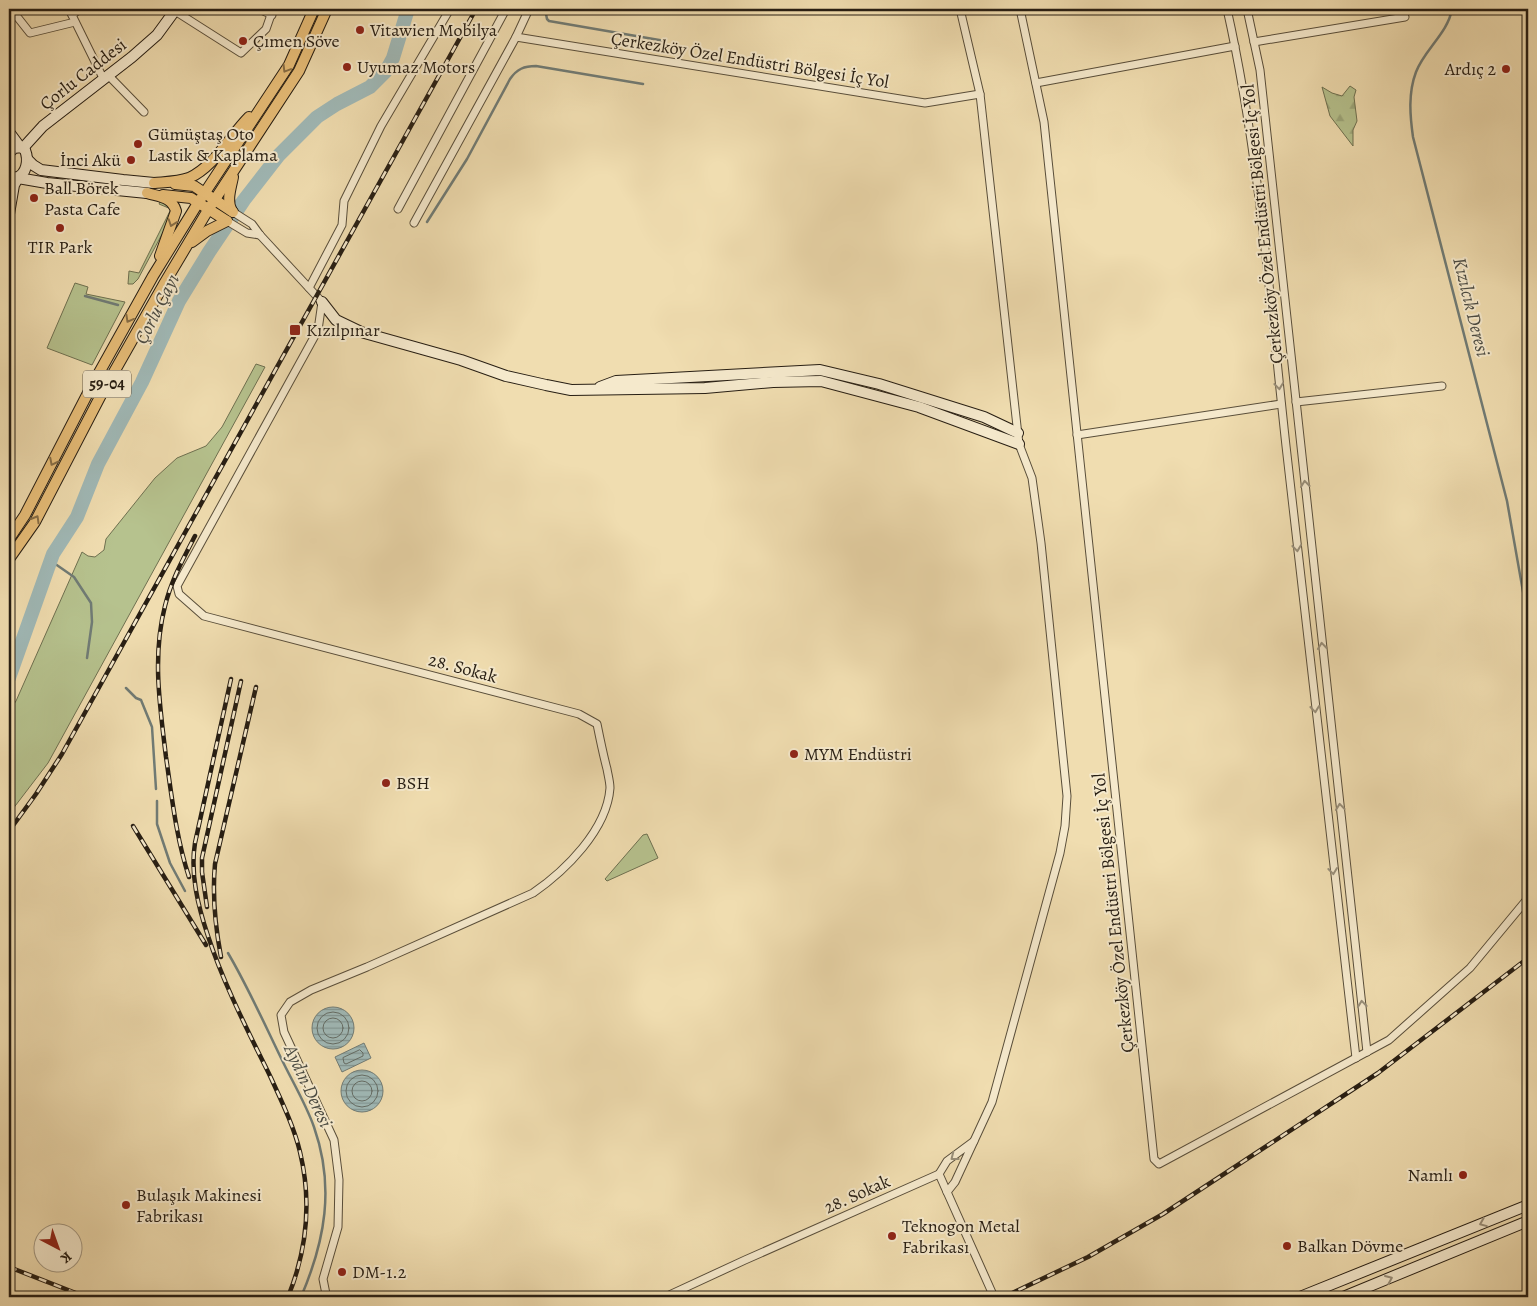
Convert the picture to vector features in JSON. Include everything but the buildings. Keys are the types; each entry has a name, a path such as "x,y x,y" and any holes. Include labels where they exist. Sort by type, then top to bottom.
{"main road":[{"name":"59-04","path":"9,539 25,515 90,389 153,276 288,65 314,9"},
{"name":"59-04","path":"9,559 35,522 101,395 208,210 299,71 327,9"},
{"path":"154,183 189,178 207,166 237,130 266,101"},
{"path":"230,217 229,198 234,171"},
{"path":"154,183 194,186 216,199 230,217"},
{"path":"148,193 190,198 208,210 230,217"},
{"path":"148,193 170,200 174,204 176,211 153,276"},
{"path":"188,244 230,217"}],"street":[{"path":"12,9 30,33 75,22"},
{"path":"80,9 71,12 106,77 144,112"},
{"path":"176,10 241,53 266,29 273,12 259,9"},
{"path":"309,288 342,225 344,201 381,126 450,9"},
{"path":"398,209 506,9"},
{"path":"414,223 516,37 529,9"},
{"path":"947,1192 955,1182 992,1102 1060,852 1065,826 1067,796 1042,543 1032,478 1019,444 980,94 960,9"},
{"name":"Çerkezköy Özel Endüstri Bölgesi İç Yol","path":"1020,9 1044,122 1154,1158 1159,1164 1389,1040 1470,968 1528,898"},
{"name":"Çerkezköy Özel Endüstri Bölgesi İç Yol","path":"1227,9 1235,46 1257,183 1329,835 1356,1058"},
{"name":"Çerkezköy Özel Endüstri Bölgesi İç Yol","path":"1247,9 1260,70 1367,1052"},
{"name":"Çorlu Caddesi","path":"25,149 41,128 132,57 157,35 176,10"},
{"path":"1254,42 1405,17"},
{"name":"Çerkezköy Özel Endüstri Bölgesi İç Yol","path":"516,37 924,103 980,94"},
{"path":"1036,83 1235,46"},
{"path":"9,132 25,149 33,165 41,170 154,183"},
{"path":"9,153 13,149 25,149"},
{"path":"12,178 25,171 25,149"},
{"path":"12,178 148,193"},
{"path":"9,214 12,178"},
{"path":"230,217 248,233 260,235"},
{"path":"230,217 252,224 336,320 362,332 461,360 514,378 571,390 705,388 773,382 821,381 919,407 1019,444"},
{"name":"28. Sokak","path":"322,302 318,330 177,586 178,594 204,616 579,714 597,724 610,786 608,801 598,824 579,852 549,882 533,893 311,990 290,1002 281,1015 284,1032 334,1140 339,1180 338,1227 323,1279 327,1296"},
{"path":"595,390 616,381 820,370 879,384 984,416 1018,433"},
{"path":"1296,402 1442,386"},
{"path":"1077,435 1281,404"},
{"path":"974,1141 947,1161 939,1174 994,1297"},
{"name":"28. Sokak","path":"665,1297 939,1174"},
{"path":"1300,1297 1528,1205"},
{"path":"1344,1297 1528,1221"}],"green space":[{"path":"1350,86 1356,90 1354,97 1357,121 1353,130 1353,146 1330,116 1322,87 1342,96"},
{"path":"162,198 175,210 138,279 133,284 128,284 129,271 139,273 171,209 159,204"},
{"path":"75,283 88,287 86,294 125,302 92,365 47,348"},
{"path":"256,364 265,367 48,763 9,814 9,711 16,701 82,552 88,556 95,557 104,550 106,539 155,478 177,458 206,446 222,427"},
{"path":"647,834 658,858 607,881 605,879 643,835"}],"water":[{"path":"337,1007 345,1010 351,1016 354,1028 351,1040 345,1046 329,1049 321,1046 315,1040 312,1024 315,1016 321,1010"},
{"path":"364,1043 371,1058 342,1072 335,1057"},
{"path":"366,1070 374,1073 380,1079 383,1091 380,1103 374,1109 358,1112 350,1109 344,1103 341,1087 344,1079 350,1073"}],"waterway":[{"name":"Çorlu Çayı","path":"9,678 53,554 77,517 98,464 142,382 179,301 244,200 279,155 317,117 370,87 386,71 393,58 408,9"},
{"path":"549,9 546,14 549,21 665,41"},
{"name":"Kızılcık Deresi","path":"1452,9 1446,26 1424,56 1413,80 1411,96 1412,129 1507,501 1528,620"},
{"path":"427,222 467,159 510,79 518,70 524,67 536,66 643,84"},
{"path":"85,296 118,305"},
{"path":"51,561 74,577 91,603 92,622 87,658"},
{"name":"Aydın Deresi","path":"126,688 136,698 141,700 152,727 156,789"},
{"name":"Aydın Deresi","path":"157,801 157,824 170,863 185,891"},
{"name":"Aydın Deresi","path":"228,953 307,1110 320,1149 324,1171 324,1214 316,1255 301,1297"}],"railway":[{"path":"9,831 62,754 476,9"},
{"path":"189,877 170,787 158,682 158,663 161,625 165,606 178,570 195,536"},
{"path":"231,679 195,843 194,878 201,913 214,954 237,1008 283,1105 300,1152 306,1189 306,1226 300,1262 288,1297"},
{"path":"207,907 202,858 241,681"},
{"path":"221,957 215,910 215,864 256,687"},
{"path":"133,826 206,945"},
{"path":"1004,1297 1088,1257 1163,1214 1378,1073 1528,958"},
{"path":"9,1267 86,1297"}],"place":[{"name":"Vitawien Mobilya","path":"360,30"},
{"name":"Çımen Söve","path":"243,41"},
{"name":"Uyumaz Motors","path":"347,67"},
{"name":"Ardıç 2","path":"1506,69"},
{"name":"Gümüştaş Oto Lastik & Kaplama","path":"138,144"},
{"name":"İnci Akü","path":"131,160"},
{"name":"Ball Börek Pasta Cafe","path":"34,198"},
{"name":"TIR Park","path":"60,228"},
{"name":"Kızılpınar","path":"295,330"},
{"name":"MYM Endüstri","path":"794,754"},
{"name":"BSH","path":"386,783"},
{"name":"Namlı","path":"1463,1175"},
{"name":"Bulaşık Makinesi Fabrikası","path":"126,1205"},
{"name":"Teknogon Metal Fabrikası","path":"892,1236"},
{"name":"Balkan Dövme","path":"1287,1246"},
{"name":"DM-1.2","path":"342,1272"}]}
